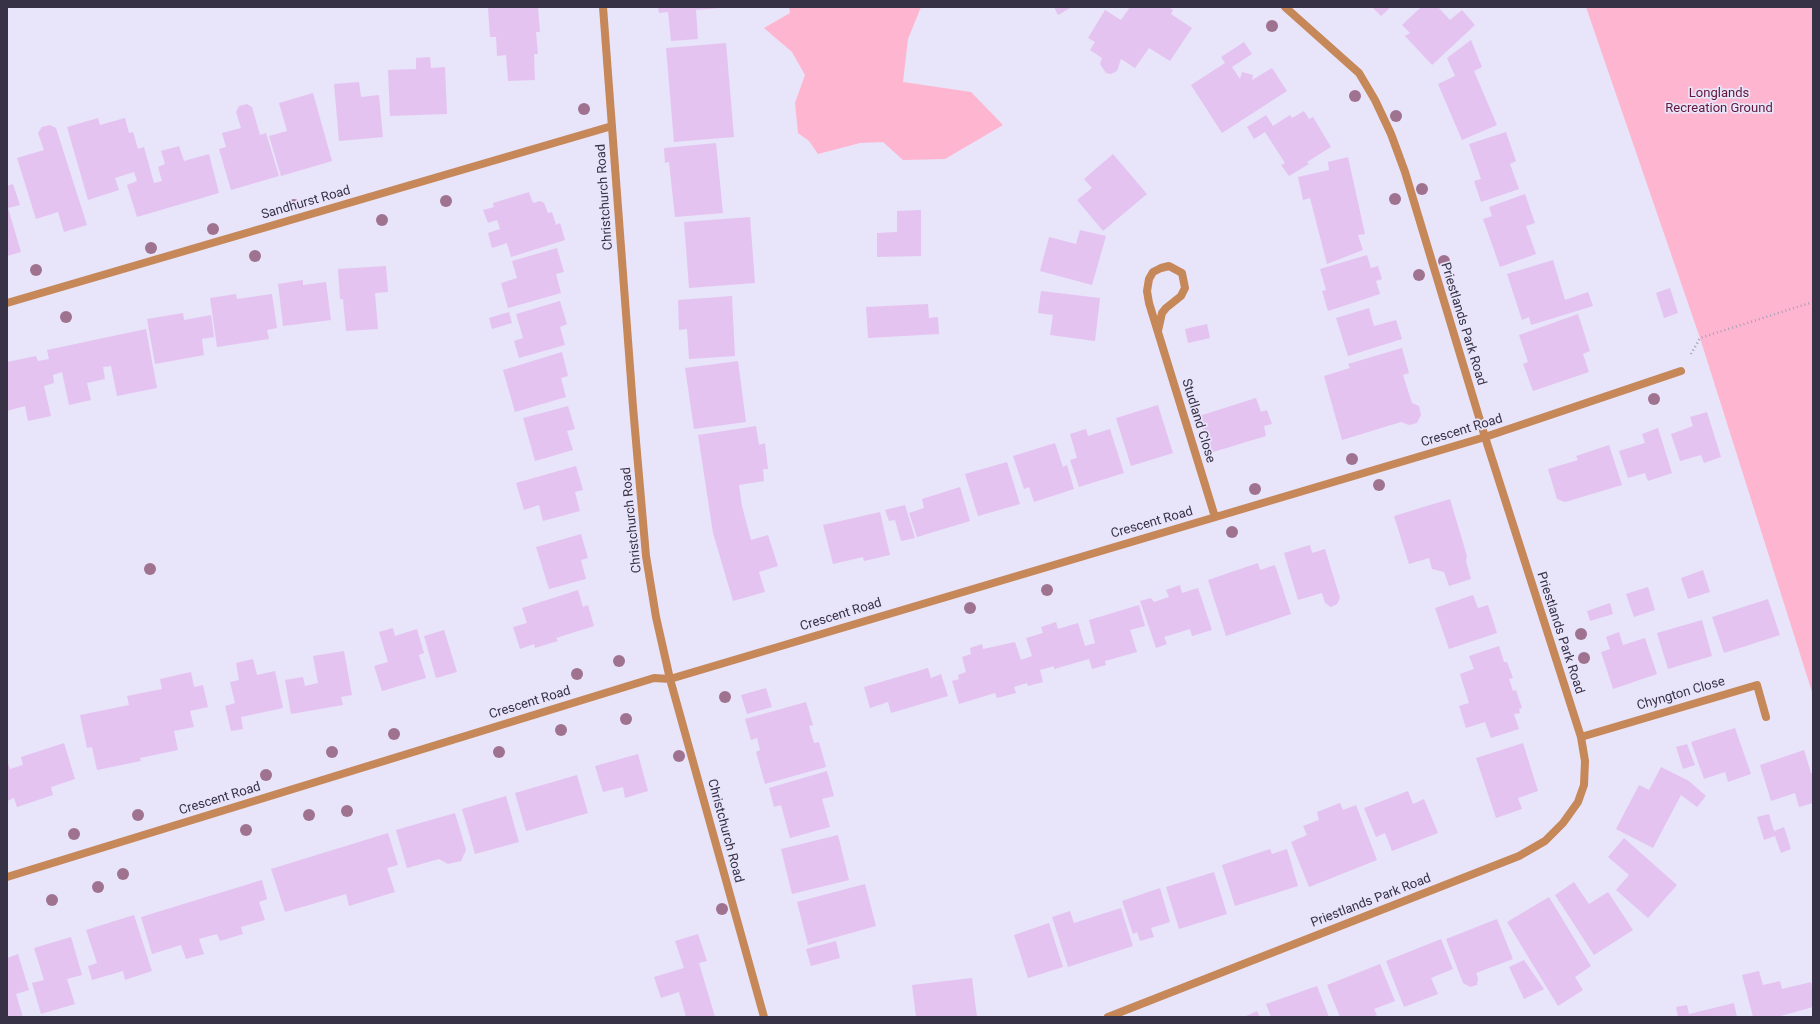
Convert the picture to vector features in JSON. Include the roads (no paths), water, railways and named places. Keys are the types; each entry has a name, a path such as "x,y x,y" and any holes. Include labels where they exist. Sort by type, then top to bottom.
{"street":[{"name":"Christchurch Road","path":"602,7 646,556 656,617 670,679 764,1017"},
{"name":"Priestlands Park Road","path":"1108,1017 1519,856 1545,841 1563,823 1578,802 1584,785 1585,761 1581,737 1485,437 1405,172 1391,134 1375,100 1359,73 1285,7"},
{"name":"Sandhurst Road","path":"7,303 612,126"},
{"name":"Studland Close","path":"1158,331 1162,313 1181,296 1185,288 1182,273 1169,266 1153,272 1149,279 1147,291 1149,303 1214,517"},
{"name":"Crescent Road","path":"7,877 654,678 670,679 1485,437 1681,371"},
{"name":"Chyngton Close","path":"1581,737 1757,685 1766,717"}],"park label":[{"name":"Longlands Recreation Ground","path":"1719,102"}]}
